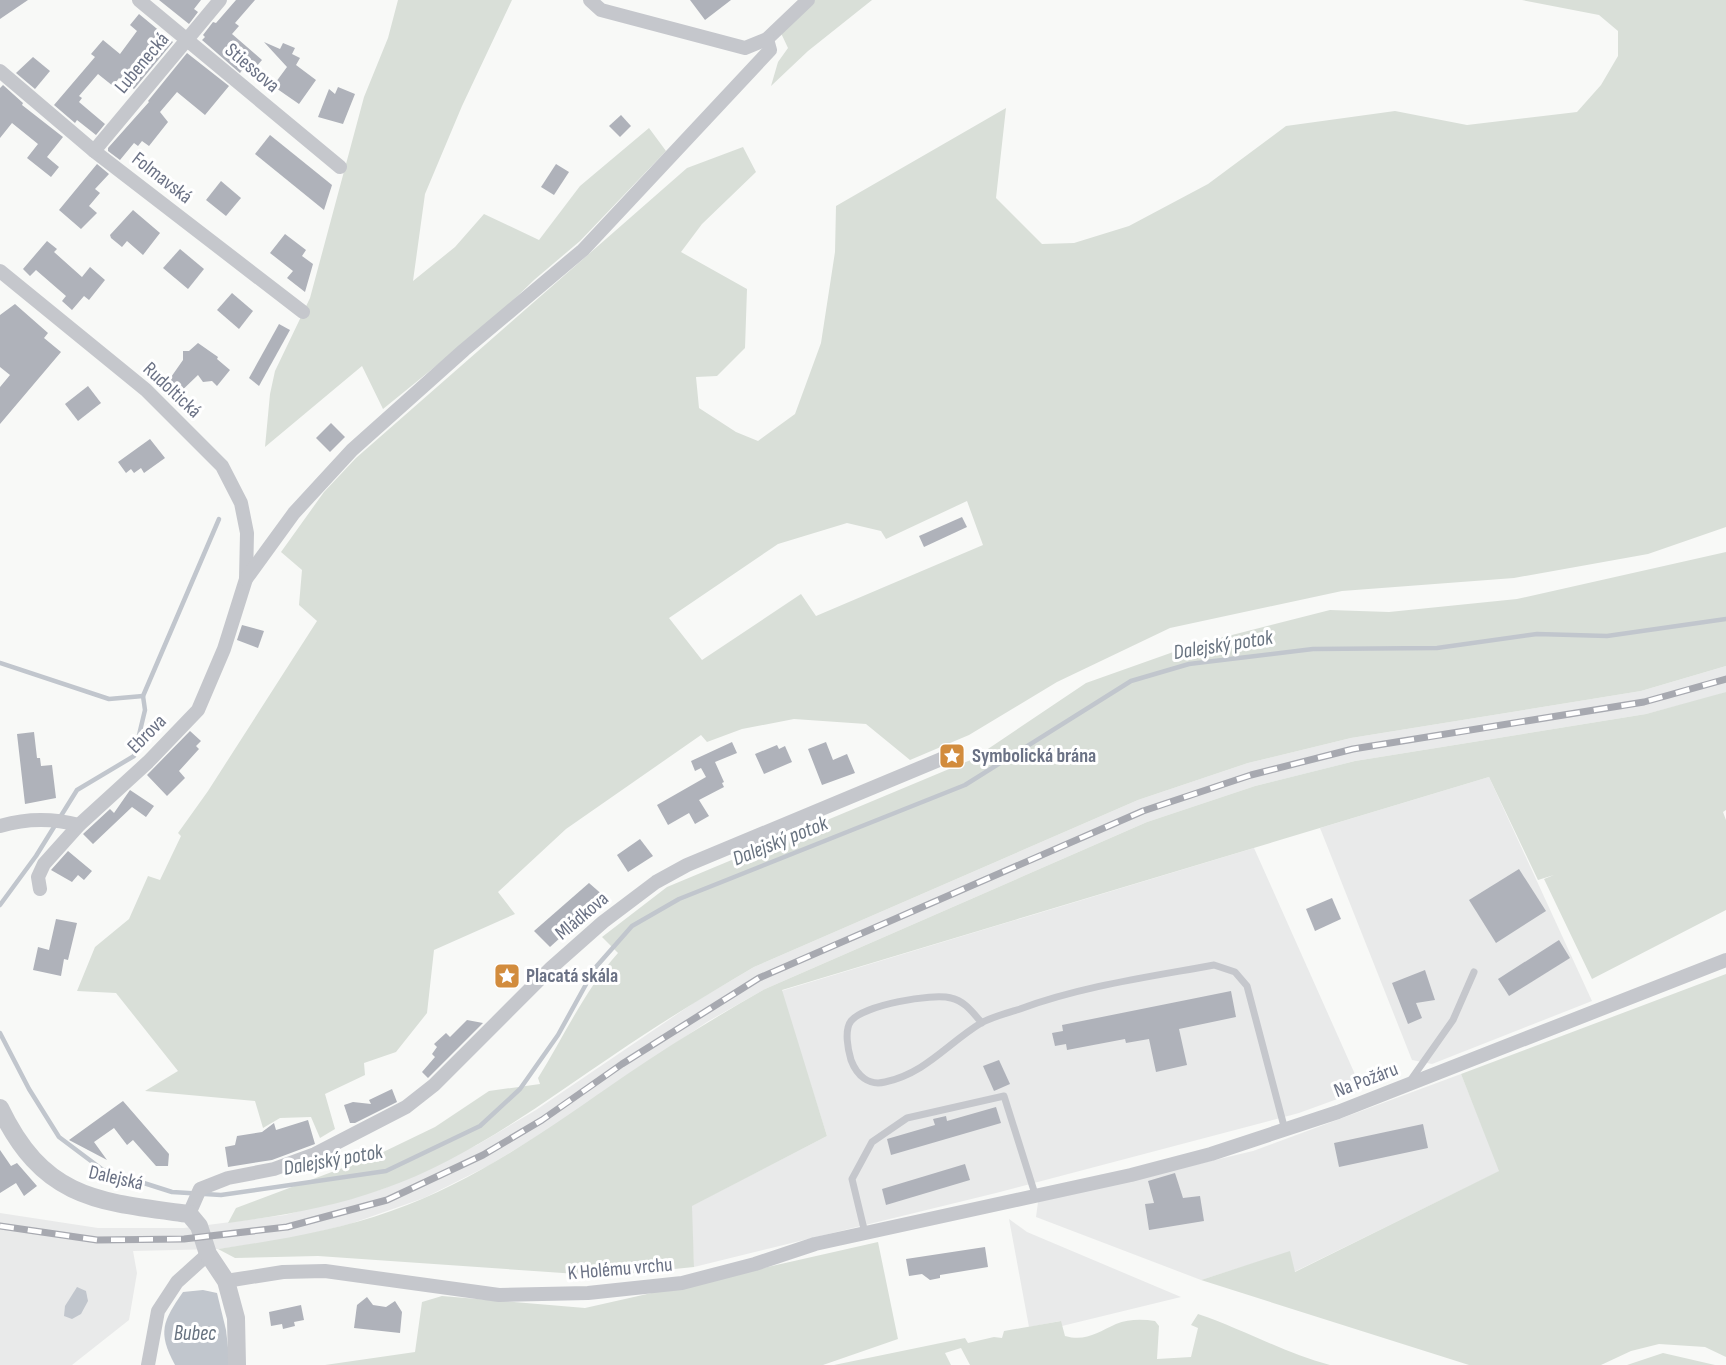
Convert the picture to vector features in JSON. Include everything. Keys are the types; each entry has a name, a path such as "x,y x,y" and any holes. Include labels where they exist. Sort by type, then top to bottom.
{"street":[{"name":"Stiessova","path":"139,0 340,167"},
{"name":"Lubenecká","path":"94,151 220,0"},
{"path":"590,0 601,10 745,48 767,39 808,0"},
{"path":"246,579 294,513 352,450 464,350 583,250 630,202 770,50 767,39"},
{"name":"Folmavská","path":"0,71 94,151 303,312"},
{"name":"Rudoltická","path":"0,271 146,390 222,466 242,503 247,532 246,579"},
{"name":"Ebrova","path":"40,889 38,877 44,864 74,823 148,762 198,710 224,649 246,579"},
{"name":"Mládkova","path":"195,1202 228,1178 274,1168 315,1154 406,1107 434,1085 578,944 656,882 687,865 951,755"},
{"path":"0,826 17,821 51,819 74,823"},
{"name":"Na Požáru","path":"1010,1202 1035,1194 1131,1175 1211,1154 1285,1130 1726,960"},
{"name":"Dalejská","path":"0,1108 8,1124 43,1170 70,1190 99,1200 195,1202"},
{"path":"195,1202 199,1226 208,1254 226,1281 236,1318 237,1365"},
{"name":"K Holému vrchu","path":"226,1281 283,1272 324,1271 499,1295 588,1293 682,1283 755,1264 815,1244 1010,1202"},
{"path":"148,1365 158,1311 177,1282 208,1254"}],"lane":[{"path":"982,1023 969,1007 952,998 928,996 862,1012 851,1021 847,1033 851,1060 861,1077 873,1084 887,1082 921,1068 982,1023 1062,993 1214,965 1235,972 1247,986 1285,1130"},
{"path":"1409,1084 1413,1074 1453,1020 1474,972"},
{"path":"865,1233 852,1179 872,1142 907,1118 1004,1096 1035,1194"}],"shaded area":[{"path":"398,0 512,0 462,106 425,194 413,281 455,247 484,214 539,240 580,186 649,128 666,151 580,241 534,280 495,318 383,409 362,366 265,447 270,394 275,371 310,298 364,97 388,38"},
{"path":"815,0 872,0 808,51 771,86 778,62 788,48 780,31"},
{"path":"1522,0 1726,0 1726,527 1648,554 1514,578 1342,591 1170,628 1057,682 969,735 910,760 866,724 794,719 742,729 707,742 701,735 566,829 498,892 515,914 434,950 427,1013 396,1052 364,1063 365,1075 325,1094 335,1129 320,1138 311,1117 280,1118 263,1128 255,1101 145,1091 178,1071 116,993 77,991 95,947 129,919 148,876 160,880 181,836 178,833 208,791 317,621 299,605 302,570 281,552 324,492 356,458 687,168 743,147 756,172 702,224 681,252 747,289 745,348 717,376 696,377 699,408 736,432 758,441 795,414 821,343 835,252 836,206 1006,108 996,198 1042,244 1074,243 1129,226 1208,184 1286,126 1395,111 1467,125 1577,112 1601,85 1618,56 1618,31 1599,15","holes":["967,501 983,545 816,616 801,594 702,660 669,618 778,544 847,523 881,531 886,539"]},
{"path":"1726,552 1726,666 1641,691 1351,738 1248,763 1138,800 754,967 649,1031 503,1129 414,1177 326,1206 228,1223 236,1208 377,1155 435,1127 489,1091 540,1084 538,1078 575,1014 595,982 618,953 602,937 667,887 973,759 1086,683 1193,645 1330,610 1389,612 1517,599"},
{"path":"1726,666 1726,692 1711,697 1646,714 1355,761 1255,786 1147,822 765,989 707,1022 549,1129 488,1166 424,1198 350,1224 289,1239 218,1249 133,1251 137,1273 129,1320 72,1365 0,1365 0,1213 98,1228 184,1228 285,1215 383,1189 477,1145 536,1110 695,1002 754,967 1138,800 1248,763 1351,738 1641,691"},
{"path":"1726,692 1726,810 1723,812 1726,820 1726,910 1592,979 1544,879 1554,875 1538,880 1489,777 782,990 827,1136 692,1206 694,1267 606,1276 318,1256 235,1258 218,1249 327,1229 370,1218 423,1199 513,1151 660,1052 765,989 1147,822 1255,786 1355,761 1646,714"},
{"path":"1489,777 1592,1001 1432,1064 1412,1060 1320,828"},
{"path":"1254,848 1362,1090 1299,1113 996,1193 694,1267 691,1206 827,1136 781,991"},
{"path":"1726,974 1726,1357 1705,1347 1659,1344 1631,1351 1601,1365 1469,1365 1201,1280 1290,1251 1295,1272 1499,1171 1461,1074"},
{"path":"1461,1074 1500,1171 1294,1272 1289,1252 1201,1280 1036,1217 1038,1202 1253,1151"},
{"path":"1009,1219 1027,1232 1181,1297 1062,1326 1060,1321 1029,1327"},
{"path":"878,1242 898,1339 823,1365 325,1365 415,1352 422,1302 442,1296 585,1308"},
{"path":"1198,1314 1296,1354 1330,1365 970,1365 961,1348 945,1353 951,1365 834,1365 965,1338 968,1343 994,1337 1002,1338 1004,1331 1061,1321 1065,1336 1079,1338 1125,1321 1155,1321 1159,1326 1157,1359 1191,1357 1198,1328 1191,1325"},
{"path":"1663,1353 1715,1365 1627,1365"}],"water":[{"path":"77,1287 86,1291 88,1301 81,1314 72,1319 64,1316 65,1306"},
{"name":"Bubec","path":"203,1290 217,1293 226,1330 230,1365 175,1365 169,1354 164,1335 167,1319 183,1292"}],"building":[{"path":"0,0 28,0 0,19"},
{"path":"159,0 201,0 194,9 198,12 189,24"},
{"path":"236,0 255,0 235,23 239,26 232,34 262,60 250,74 243,69 240,73 202,40 213,22 216,23"},
{"path":"690,0 731,0 705,20"},
{"path":"139,14 173,42 134,89 119,78 113,86 98,74 79,96 82,98 79,102 105,124 96,135 77,120 75,123 54,105 95,57 91,54 103,40 120,54 137,31 130,25"},
{"path":"264,42 280,49 283,43 295,48 292,54 300,58 296,65 316,80 299,104 273,86 287,67"},
{"path":"187,53 229,86 205,115 177,92 160,112 168,122 149,146 142,141 138,146 134,143 120,160 108,151 108,148 149,102"},
{"path":"33,57 50,71 35,89 16,73"},
{"path":"3,85 23,103 22,105 63,137 47,157 59,167 51,177 27,158 38,144 12,123 0,138 0,88"},
{"path":"338,87 355,94 343,124 318,117 329,89 335,94"},
{"path":"621,115 631,126 620,137 609,126"},
{"path":"270,135 332,185 324,210 255,154"},
{"path":"97,164 109,174 95,189 100,193 89,206 97,213 81,229 59,210"},
{"path":"556,164 569,172 554,195 541,187"},
{"path":"221,181 241,198 226,216 206,200"},
{"path":"133,210 160,233 143,255 127,241 122,247 110,235"},
{"path":"285,234 306,250 302,256 313,264 305,292 287,278 293,271 270,253"},
{"path":"47,241 57,249 54,252 82,277 90,267 105,280 89,300 84,296 72,310 62,301 66,296 36,270 30,276 23,269"},
{"path":"180,249 204,269 188,289 163,268"},
{"path":"232,293 253,311 239,329 217,310"},
{"path":"15,304 48,333 44,338 61,352 0,424 0,387 10,375 0,367 0,315"},
{"path":"279,324 290,330 259,386 249,378"},
{"path":"198,343 218,357 217,359 230,370 217,386 212,381 203,382 198,375 173,399 162,390 183,360 183,351 189,351"},
{"path":"88,386 101,403 78,421 65,404"},
{"path":"331,423 345,437 330,452 316,438"},
{"path":"150,439 165,458 144,473 141,468 134,473 131,469 126,473 118,462"},
{"path":"962,517 967,527 924,547 919,536"},
{"path":"242,625 264,631 258,648 237,640"},
{"path":"190,731 201,741 196,746 199,749 179,771 185,778 167,796 147,775"},
{"path":"34,732 37,758 40,758 41,766 52,765 56,798 25,804 17,734"},
{"path":"732,742 737,753 715,762 724,787 699,800 709,816 695,824 689,813 668,825 657,805 706,777 701,768 695,771 691,761"},
{"path":"826,742 833,760 847,754 855,773 822,785 808,749"},
{"path":"777,745 779,749 785,746 792,762 764,774 755,754"},
{"path":"130,790 154,806 146,817 132,807 93,844 83,834 110,809 114,813"},
{"path":"640,839 653,856 628,872 617,855"},
{"path":"68,851 92,871 84,880 78,875 72,882 51,870"},
{"path":"1519,869 1546,911 1496,943 1469,900"},
{"path":"589,883 605,897 550,947 534,931"},
{"path":"1332,898 1341,919 1315,931 1306,909"},
{"path":"56,919 77,923 68,960 64,959 61,976 33,970 38,947 49,950"},
{"path":"1559,940 1570,958 1509,996 1498,979"},
{"path":"1425,970 1435,1000 1416,1003 1422,1018 1408,1024 1392,983"},
{"path":"1231,991 1236,1017 1179,1029 1187,1065 1156,1072 1149,1039 1126,1043 1125,1039 1067,1050 1066,1044 1055,1046 1052,1033 1063,1031 1062,1025"},
{"path":"467,1020 483,1023 428,1078 422,1072 435,1057 432,1054 437,1047 434,1044 446,1033 450,1037"},
{"path":"999,1060 1010,1084 994,1091 983,1066"},
{"path":"392,1089 397,1102 355,1123 350,1123 344,1105 353,1102 371,1104 369,1100"},
{"path":"123,1101 169,1154 168,1166 156,1166 133,1140 127,1145 114,1128 94,1142 107,1160 69,1140"},
{"path":"996,1107 1001,1123 891,1155 887,1139 935,1125 933,1119 946,1116 947,1121"},
{"path":"308,1120 315,1144 272,1160 228,1167 225,1147 235,1145 237,1136 262,1132 274,1123 276,1130"},
{"path":"1423,1124 1428,1148 1339,1167 1334,1143"},
{"path":"0,1150 11,1166 17,1163 37,1186 24,1196 16,1183 0,1193"},
{"path":"965,1164 970,1180 886,1205 882,1189"},
{"path":"1175,1173 1183,1198 1200,1196 1204,1221 1149,1230 1145,1204 1154,1203 1148,1181"},
{"path":"985,1247 988,1267 940,1275 940,1278 930,1280 922,1274 909,1276 906,1259"},
{"path":"367,1297 373,1305 386,1307 395,1301 402,1312 400,1333 354,1328 357,1305"},
{"path":"301,1305 304,1320 294,1322 295,1326 283,1329 282,1324 271,1326 269,1312"}],"waterway":[{"path":"143,696 219,519"},
{"name":"Dalejský potok","path":"0,1033 29,1089 59,1137 103,1170 172,1192 221,1195 386,1171 480,1126 520,1089 558,1035 595,968 632,926 679,899 965,785 1131,681 1189,664 1313,649 1437,648 1537,634 1607,636 1726,619"},
{"name":"Dalejský potok","path":"0,663 109,699 143,696 145,710 134,756 77,790 36,856 0,905"}],"railway":[{"path":"0,1226 97,1240 184,1239 287,1227 387,1200 483,1155 542,1120 622,1064 759,978 1143,811 1251,775 1353,749 1644,702 1726,679"}],"place":[{"name":"Symbolická brána","path":"952,756"},
{"name":"Placatá skála","path":"507,976"}]}
